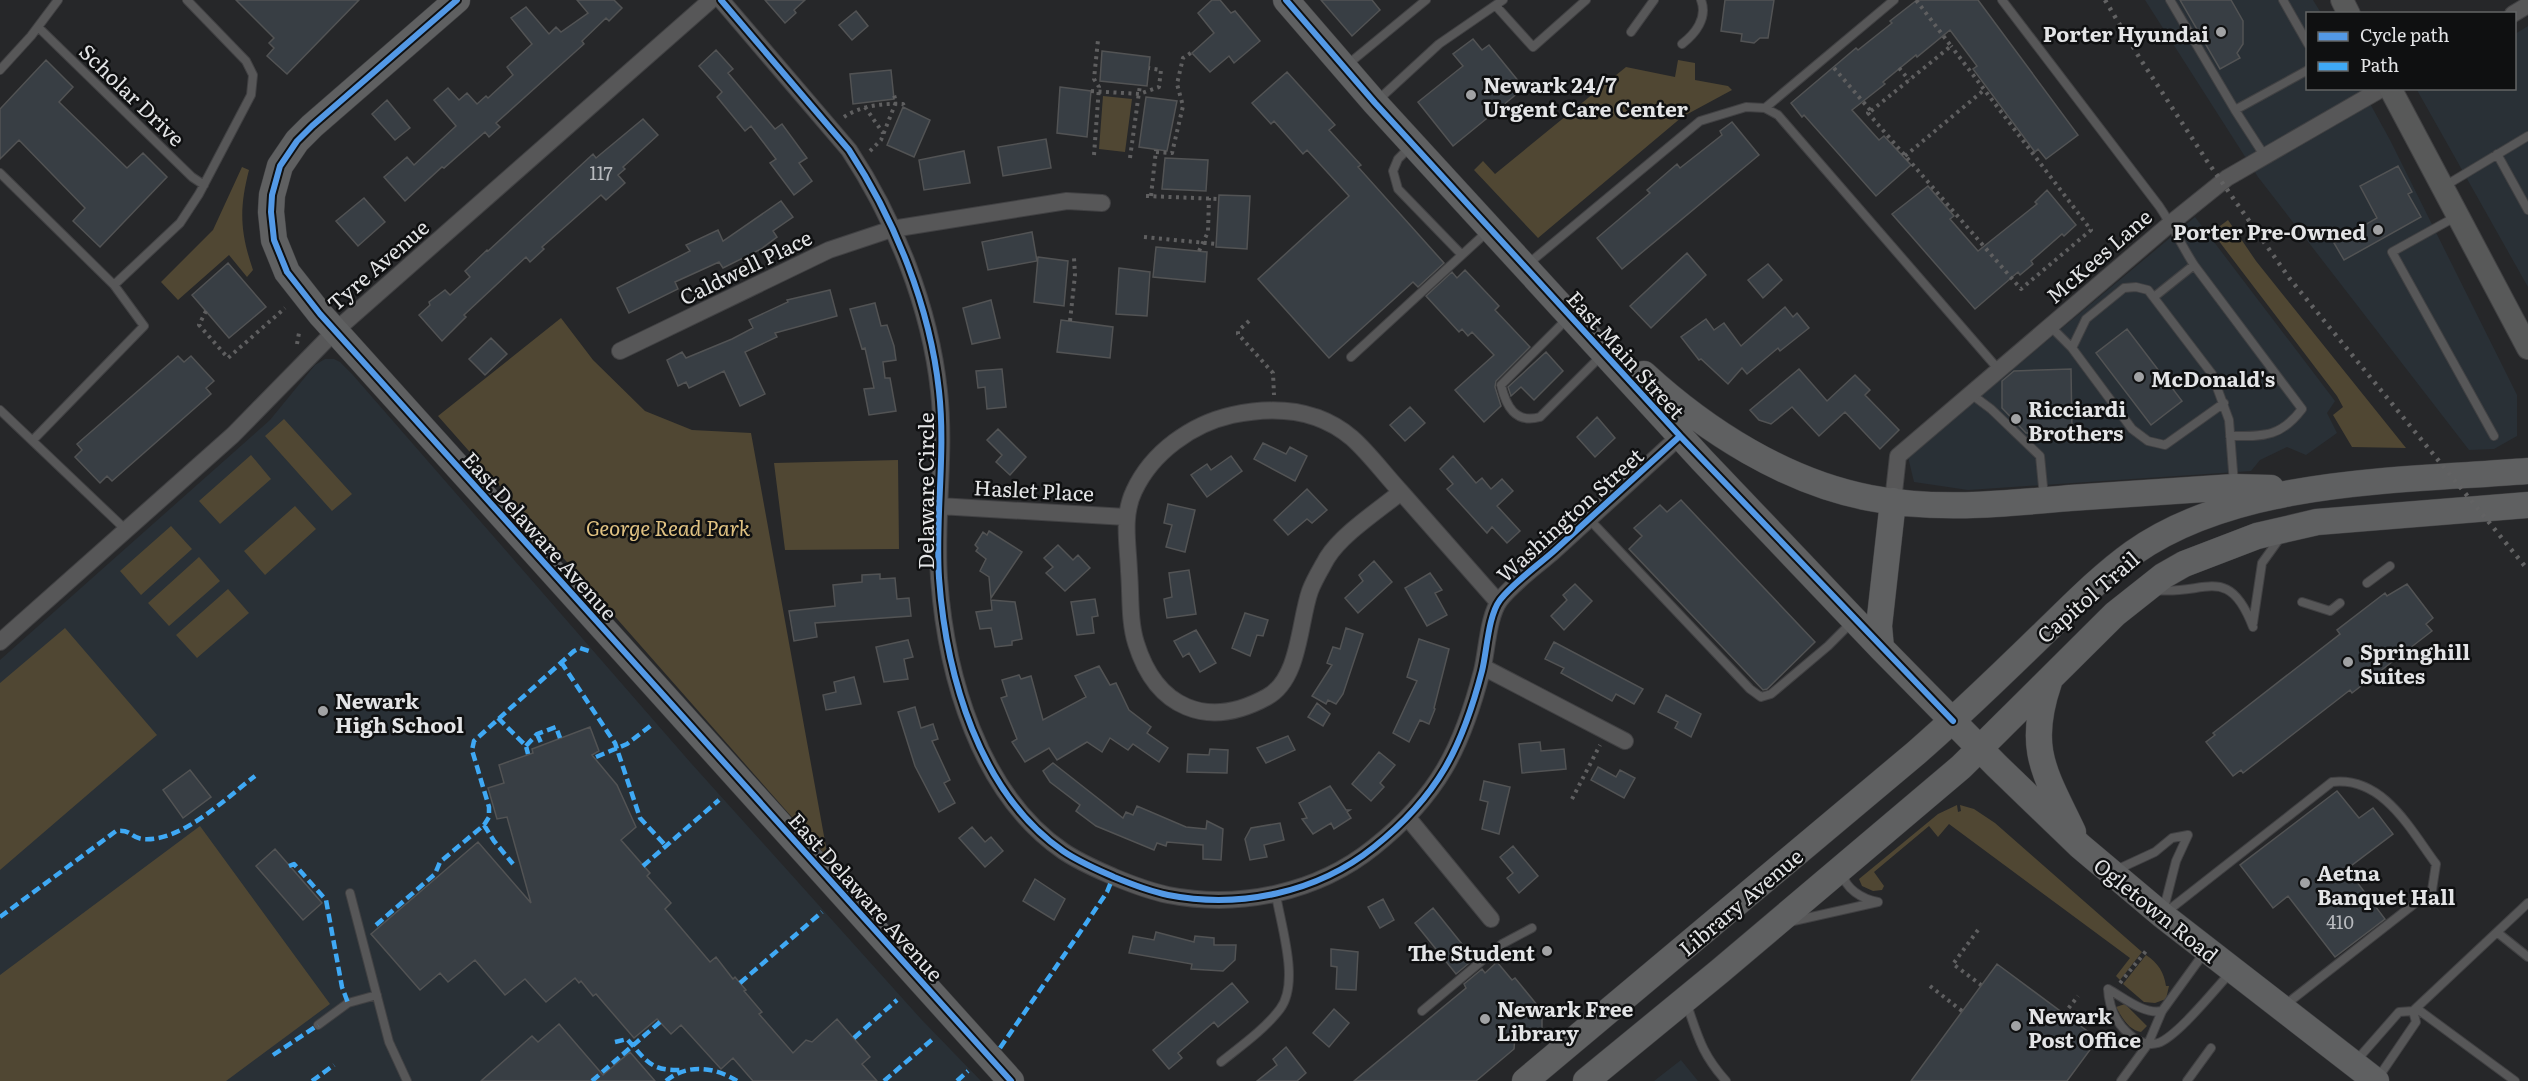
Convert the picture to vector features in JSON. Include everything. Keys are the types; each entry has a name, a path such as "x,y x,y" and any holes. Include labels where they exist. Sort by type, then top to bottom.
{"main road":[{"name":"East Delaware Avenue","path":"457,0 312,126 284,158 276,176 271,212 277,250 296,286 335,331 1011,1081"},
{"name":"East Main Street","path":"1286,0 1375,104 1680,435 1854,620 1953,721"},
{"path":"2391,90 2528,348"},
{"path":"1577,323 1618,351 1668,397 1765,459 1828,487 1869,498 1920,504 1975,505 2234,487 2304,488"},
{"name":"Capitol Trail","path":"1953,721 2082,596 2133,553 2163,534 2235,506 2304,488 2528,471"},
{"path":"1881,648 1879,626 1893,501"},
{"name":"Capitol Trail","path":"1981,750 2115,614 2145,589 2184,564 2257,536 2317,522 2528,505"},
{"path":"2050,679 2040,713 2038,745 2048,779 2080,846"},
{"name":"Ogletown Road","path":"1953,721 2080,846 2232,971 2376,1081"},
{"name":"Library Avenue","path":"1525,1081 1953,721"},
{"name":"Library Avenue","path":"1586,1081 1777,924 1981,750"}],"street":[{"name":"Tyre Avenue","path":"0,642 233,435 335,331 711,0"},
{"name":"Delaware Circle","path":"720,0 849,150 866,176 892,229 922,311 939,389 942,430 939,578 951,660 969,723 983,754 1005,791 1030,822 1061,850 1090,867 1158,893 1189,899 1221,901 1276,895 1325,877 1358,859 1408,818"},
{"name":"McKees Lane","path":"1893,501 1898,456 2171,223 2239,170 2379,90"},
{"name":"Caldwell Place","path":"620,351 829,250 892,229 1067,201 1102,203"},
{"path":"1401,492 1342,541 1329,555 1310,592 1294,656 1284,680 1270,696 1250,706 1230,711 1208,712 1184,708 1167,697 1146,667 1133,630 1126,517 1134,490 1144,475 1177,440 1210,422 1253,411 1294,412 1336,427 1352,439 1401,492 1498,602"},
{"name":"Washington Street","path":"1408,818 1427,797 1456,750 1483,667 1498,602 1680,435"},
{"name":"Haslet Place","path":"939,506 1126,517"},
{"path":"1483,667 1625,741"},
{"path":"1408,818 1491,919"}],"lane":[{"path":"0,70 38,27 58,0"},
{"path":"114,285 180,223 204,185 251,95 253,75 246,61 187,0"},
{"path":"1344,68 1426,0"},
{"path":"1375,104 1439,44 1499,3 1533,47 1586,0"},
{"path":"1631,32 1654,0"},
{"path":"1682,44 1694,35 1699,27 1703,4 1701,0"},
{"path":"1765,108 1894,0"},
{"path":"2002,0 2171,223 2178,240 2194,265 2302,409 2292,422 2280,431 2261,436 2230,436"},
{"path":"2170,0 2264,155"},
{"path":"2283,0 2306,42"},
{"name":"Scholar Drive","path":"38,27 192,177 204,185"},
{"path":"2235,110 2306,71"},
{"path":"1525,267 1700,121 1746,107 1765,108 1778,115 1999,370"},
{"path":"2442,187 2528,136"},
{"path":"1413,144 1398,159 1393,171 1398,189 1462,255"},
{"path":"2497,154 2528,210"},
{"path":"0,173 114,285 144,326 33,440"},
{"path":"2457,216 2392,252 2494,436"},
{"path":"1351,357 1491,229"},
{"path":"2154,297 2194,265"},
{"path":"2072,348 2086,319 2124,288 2136,287 2148,290 2212,374 2224,403 2230,436 2234,487"},
{"path":"1577,323 1501,385 1505,402 1517,416 1529,420 1540,417 1605,352"},
{"path":"2050,326 2072,348 2132,429 2148,441 2165,445 2224,403"},
{"path":"1971,394 1991,408 2040,456 2045,500"},
{"path":"0,410 126,530"},
{"path":"1588,519 1750,689 1761,697 1771,694 1828,646 1854,620"},
{"path":"2145,589 2171,592 2212,585 2232,591 2245,608 2253,627 2262,562 2286,529"},
{"path":"2367,583 2390,566"},
{"path":"2302,602 2330,611 2340,603"},
{"path":"2162,915 2332,782 2343,781 2369,788 2387,799 2436,864 2432,890 2280,1009"},
{"path":"2111,872 2155,852 2172,838 2188,835 2176,861 2162,915"},
{"path":"1777,924 1878,902 1854,892 1844,880 1841,870"},
{"path":"350,893 389,1042 407,1081"},
{"path":"1221,1062 1269,1021 1281,1007 1289,988 1289,974 1276,895"},
{"path":"2354,1064 2399,1012 2414,1009 2528,903"},
{"path":"1422,1011 1502,944 1532,928"},
{"path":"2498,933 2528,957"},
{"path":"2121,1081 2148,1044 2162,1011 2206,950"},
{"path":"2162,1011 2147,1010 2108,989 2112,1012 2119,1023 2134,1038 2148,1044 2161,1042 2174,1033 2232,971"},
{"path":"318,1024 348,1003 377,995"},
{"path":"1685,1000 1701,1047 1709,1062 1726,1081"},
{"path":"2376,1081 2416,1022 2414,1009"},
{"path":"2414,1009 2515,1081"},
{"path":"2187,1081 2211,1048"}],"path":[{"path":"1916,0 1951,46 1984,90 2091,230 2021,289 1868,113 1951,46"},
{"path":"1094,155 1099,87 1094,79 1098,40"},
{"path":"1194,51 1183,58 1178,84 1183,106 1172,153 1156,151 1149,196 1219,199"},
{"path":"1831,65 1871,111"},
{"path":"1091,91 1139,94 1159,87 1161,70 1149,68"},
{"path":"1899,68 1909,80"},
{"path":"1130,158 1140,85"},
{"path":"1905,156 1984,90"},
{"path":"870,151 880,140 896,103 896,95 894,95"},
{"path":"844,117 855,109 865,107 896,103 903,104 905,108"},
{"path":"865,107 883,133"},
{"path":"1199,251 1208,232 1209,198"},
{"path":"1144,237 1216,244"},
{"path":"1070,321 1075,275 1074,258"},
{"path":"1064,304 1072,304"},
{"path":"206,311 199,325 228,358 285,308"},
{"path":"1249,321 1238,331 1238,334 1273,373 1274,397"},
{"path":"1572,799 1607,731"},
{"path":"1978,930 1953,964 1981,986"},
{"path":"2120,984 2146,951"},
{"path":"1930,986 1962,1011"},
{"path":"2064,1014 2078,996"}],"shaded area":[{"path":"2145,0 2313,0 2320,12 2306,12 2306,90 2363,90 2390,140 2517,395 2517,436 2494,449 2469,450 2258,177"},
{"path":"2528,26 2528,287 2417,90 2516,90 2516,33"},
{"path":"2195,217 2335,401 2327,413 2337,433 2306,455 2287,447 2260,460 2251,471 1968,490 1914,482 1908,457"},
{"name":"Newark High School","path":"325,359 340,362 352,374 690,762 921,1019 981,1081 0,1081 0,660 270,420 315,365"},
{"path":"1681,1060 1698,1081 1654,1081"}],"green space":[{"path":"1678,60 1695,63 1695,80 1728,86 1732,90 1682,117 1538,238 1474,170 1483,161 1495,174 1626,67 1675,77"},
{"path":"1103,96 1132,99 1125,152 1099,149"},
{"path":"242,167 249,170 242,220 245,244 253,270 247,277 229,255 178,300 161,282 213,230"},
{"path":"2228,220 2256,261 2406,448 2352,447 2333,415 2343,407 2337,396 2212,232"},
{"name":"George Read Park","path":"561,318 593,360 645,411 692,430 751,433 828,858 438,416"},
{"path":"284,419 352,494 332,511 265,436"},
{"path":"251,455 271,479 220,524 199,501"},
{"path":"898,460 899,549 785,550 774,463"},
{"path":"295,506 316,529 265,575 244,551"},
{"path":"171,526 192,549 141,595 120,571"},
{"path":"199,557 220,581 169,626 148,603"},
{"path":"228,589 249,613 197,658 176,635"},
{"path":"65,628 157,735 0,870 0,683"},
{"path":"1957,805 1958,812 1961,811 1960,805 1974,809 1995,823 2142,952 2120,980 2116,976 2130,958 1949,824 1938,837 1929,826 1874,872 1884,886 1882,890 1873,891 1862,886 1859,879 1938,814"},
{"path":"200,826 330,1004 226,1081 0,1081 0,975"},
{"path":"2146,955 2157,965 2164,976 2166,986 2169,986 2166,999 2155,1003 2144,1002 2123,984"},
{"path":"2125,1004 2147,1026 2141,1032 2129,1026 2116,1007"}],"building":[{"path":"236,0 359,0 287,74 267,56 274,48 269,43 274,38"},
{"path":"577,0 614,0 622,8 609,21 606,18 582,41 584,44 496,123 500,127 489,137 485,132 405,201 384,177 407,157 414,165 456,126 434,100 448,88 459,100 467,93 477,104 486,96 488,98 513,75 507,67 532,44 511,18 526,7 549,34 556,27 561,32 588,13"},
{"path":"765,0 805,0 785,23"},
{"path":"1212,0 1220,0 1231,13 1235,11 1260,41 1234,63 1229,56 1210,72 1192,53 1214,33 1198,13"},
{"path":"1321,0 1372,0 1380,10 1352,36"},
{"path":"1725,0 1774,0 1768,38 1760,38 1754,43 1741,41 1742,34 1721,31"},
{"path":"1917,0 1978,0 2078,135 2046,159 2038,149 2035,152 1973,69 1977,66 1950,30 1917,57 1916,55 1852,110 1879,140 1884,136 1911,165 1876,196 1791,103 1856,48 1858,50 1892,23 1890,21"},
{"name":"Porter Hyundai","path":"2180,0 2231,0 2243,21 2243,44 2237,53 2240,58 2220,69"},
{"path":"856,11 868,26 852,40 839,25"},
{"name":"Newark 24/7 Urgent Care Center","path":"1473,39 1482,50 1489,45 1524,88 1453,146 1418,102 1463,66 1453,54"},
{"path":"716,50 733,69 728,73 775,129 782,124 807,158 799,163 812,181 794,195 770,163 776,159 751,126 745,131 717,97 722,92 699,66"},
{"path":"1102,51 1150,57 1147,86 1100,81"},
{"path":"46,60 73,87 59,102 127,168 143,153 167,177 100,247 73,221 85,208 19,140 0,159 0,109"},
{"path":"891,70 894,99 853,104 850,74"},
{"path":"1287,72 1335,125 1329,130 1361,165 1358,167 1444,263 1418,287 1413,282 1329,358 1258,279 1349,196 1307,150 1303,154 1274,121 1271,124 1252,103"},
{"path":"1060,87 1091,91 1087,137 1057,133"},
{"path":"1146,97 1177,101 1167,151 1139,147"},
{"path":"387,100 410,128 395,140 372,114"},
{"path":"903,107 930,120 914,157 887,145"},
{"path":"643,119 658,135 623,167 625,169 618,175 625,183 606,200 601,195 542,247 544,249 530,262 526,257 464,315 466,317 442,341 419,315 430,305 429,302 445,290 450,295 470,277 465,271 487,250 593,154 596,158"},
{"path":"1732,122 1759,155 1622,269 1597,238 1650,193 1647,190 1677,164 1680,168 1722,135 1720,131"},
{"path":"1046,139 1051,168 1003,176 998,147"},
{"path":"964,151 970,183 924,190 919,160"},
{"path":"1165,158 1208,160 1206,191 1162,189"},
{"path":"2398,166 2412,192 2408,194 2421,217 2344,260 2334,243 2377,218 2360,186"},
{"path":"1928,186 1954,216 1950,219 1978,251 2037,204 2035,202 2047,190 2076,225 2031,261 2033,264 2020,275 2018,272 1975,309 1892,214"},
{"path":"1219,195 1250,196 1247,249 1216,247"},
{"path":"364,198 385,222 358,246 336,221"},
{"path":"781,201 793,217 773,231 777,237 761,249 723,268 719,262 675,282 678,289 629,313 617,288 690,251 686,245 718,230 723,241"},
{"path":"1032,232 1037,261 988,270 982,242"},
{"path":"1156,247 1207,252 1205,282 1153,277"},
{"path":"1687,253 1706,275 1651,328 1630,306"},
{"path":"1038,257 1068,261 1064,306 1034,302"},
{"path":"228,263 266,307 229,338 192,295"},
{"path":"1768,264 1782,280 1763,298 1748,280"},
{"path":"1119,268 1150,272 1147,316 1116,314"},
{"path":"1465,270 1499,306 1495,310 1530,347 1496,381 1495,387 1501,406 1484,422 1455,390 1494,355 1472,332 1468,336 1462,329 1459,332 1426,296 1452,272 1457,278"},
{"path":"830,290 837,316 775,333 777,337 745,352 765,394 740,406 724,371 689,388 686,382 678,386 667,360 682,352 686,358 732,339 753,328 749,320 788,302 787,300"},
{"path":"991,300 1000,338 972,344 963,308"},
{"path":"875,303 881,326 887,325 894,346 896,360 883,362 885,378 890,378 896,411 869,415 864,389 874,388 865,348 862,349 850,309"},
{"path":"1785,307 1793,317 1797,313 1809,328 1780,351 1778,348 1747,374 1742,368 1728,384 1701,359 1699,360 1681,337 1706,319 1714,330 1724,323 1741,346"},
{"path":"1061,320 1113,327 1110,358 1057,352"},
{"name":"McDonald's","path":"2127,329 2182,401 2151,425 2096,353"},
{"path":"491,338 507,354 485,375 469,359"},
{"path":"1546,352 1563,371 1534,400 1521,387 1511,396 1508,387"},
{"path":"178,356 184,362 191,356 214,381 206,388 211,394 112,481 107,476 100,483 75,457 82,450 77,444"},
{"path":"1002,369 1006,407 987,409 985,387 978,388 976,371"},
{"path":"1799,369 1827,401 1855,375 1870,390 1865,395 1899,430 1880,449 1845,412 1819,436 1792,407 1771,424 1759,420 1750,410"},
{"path":"2071,369 2072,432 2026,433 2002,408 2002,381 2014,371"},
{"path":"1410,407 1425,423 1405,441 1390,425"},
{"path":"1597,417 1615,438 1595,457 1577,437"},
{"path":"998,429 1026,457 1010,475 996,462 1002,455 987,440"},
{"path":"1263,443 1286,454 1290,447 1307,456 1295,481 1254,459"},
{"path":"1231,456 1242,471 1207,497 1191,475 1207,464 1211,470"},
{"path":"1453,456 1476,483 1482,478 1491,489 1502,479 1513,491 1497,506 1520,531 1507,543 1492,527 1487,533 1447,489 1453,484 1440,469"},
{"path":"1307,489 1327,510 1312,523 1307,519 1288,535 1274,520"},
{"path":"1681,500 1815,642 1767,689 1763,690 1629,549 1642,536 1634,528 1660,505 1667,512"},
{"path":"1168,504 1195,510 1185,552 1166,547 1172,525 1164,523"},
{"path":"989,531 1022,552 991,598 989,577 980,571 986,559 976,551 978,548 975,545 983,532 987,535"},
{"path":"1058,545 1073,560 1078,555 1090,568 1065,591 1046,573 1053,567 1044,558"},
{"path":"1374,561 1392,582 1358,613 1345,598 1363,581 1359,575"},
{"path":"1189,570 1196,614 1167,618 1164,599 1172,597 1169,573"},
{"path":"1430,573 1442,590 1435,593 1447,615 1427,626 1405,588"},
{"path":"880,574 880,579 895,578 897,599 909,598 911,616 815,623 817,637 794,641 789,611 835,606 833,585 862,582 862,575"},
{"path":"1575,584 1592,601 1564,630 1551,616 1567,600 1563,595"},
{"name":"Springhill Suites","path":"2407,584 2433,618 2426,624 2432,631 2352,693 2350,690 2243,773 2241,770 2233,776 2206,742 2215,735 2213,733 2340,634 2337,630 2385,593 2387,596"},
{"path":"1095,599 1098,616 1092,617 1094,633 1077,635 1071,602"},
{"path":"991,600 1015,602 1022,639 1012,641 1012,645 995,647 991,628 980,629 976,612 992,610"},
{"path":"1245,613 1268,620 1263,636 1257,635 1250,656 1232,648"},
{"path":"1346,628 1363,634 1343,694 1336,704 1328,700 1326,704 1312,696 1332,665 1327,663 1333,647 1340,649"},
{"path":"1196,630 1216,663 1200,672 1189,653 1183,657 1174,641"},
{"path":"1419,639 1449,649 1435,709 1429,724 1420,720 1409,742 1393,733 1417,681 1407,677"},
{"path":"908,640 913,657 904,659 908,679 884,682 876,647"},
{"path":"1554,642 1643,689 1634,704 1616,694 1612,701 1561,673 1564,668 1545,659"},
{"path":"1099,666 1110,685 1116,683 1129,710 1151,727 1147,733 1168,748 1159,762 1133,744 1128,750 1110,738 1102,752 1087,742 1057,760 1049,748 1025,762 1012,742 1017,739 1001,698 1007,696 1002,680 1019,675 1021,679 1031,676 1043,720 1086,697 1075,676"},
{"path":"854,677 861,704 826,710 823,695 836,692 834,682"},
{"path":"1666,695 1701,714 1691,737 1675,728 1678,722 1658,712"},
{"path":"1317,703 1330,714 1323,726 1308,717"},
{"path":"915,707 921,728 933,724 938,739 932,741 950,780 944,783 955,803 939,812 915,766 898,712"},
{"path":"590,727 599,751 592,755 617,785 636,827 621,840 650,873 647,876 671,903 665,909 710,962 716,957 733,979 735,977 762,1012 759,1014 793,1053 806,1040 812,1042 837,1019 870,1057 862,1064 877,1081 753,1081 733,1058 721,1069 681,1025 671,1034 657,1019 634,1038 596,994 593,996 581,981 579,983 575,978 546,1002 525,979 505,995 475,960 448,982 440,973 420,990 371,934 478,842 531,903 507,817 497,819 488,788 504,783 499,765 533,753 532,749"},
{"path":"1288,736 1295,750 1266,763 1257,748"},
{"path":"1540,742 1541,751 1564,749 1566,769 1522,773 1519,744"},
{"path":"1210,749 1228,750 1227,773 1187,772 1188,754 1209,755"},
{"path":"1379,752 1395,765 1380,783 1384,787 1371,801 1352,784"},
{"path":"1053,763 1123,818 1126,812 1133,815 1137,806 1186,827 1206,829 1207,821 1223,829 1221,860 1203,859 1203,845 1167,842 1166,846 1157,843 1154,850 1096,826 1076,811 1080,805 1050,782 1043,771"},
{"path":"1598,767 1616,777 1620,770 1635,778 1624,798 1591,780"},
{"path":"190,770 211,797 183,818 163,790"},
{"path":"1484,781 1510,787 1499,834 1482,829 1488,802 1480,800"},
{"path":"1330,786 1346,810 1350,810 1347,812 1351,818 1334,829 1331,823 1313,834 1302,819 1307,818 1299,803"},
{"name":"Aetna Banquet Hall","path":"2337,791 2359,818 2373,808 2393,834 2347,869 2385,919 2335,957 2288,896 2273,908 2240,865"},
{"path":"1280,823 1284,840 1264,845 1267,857 1250,860 1245,839 1251,828"},
{"path":"972,827 985,842 991,837 1003,851 985,867 959,838"},
{"path":"1513,846 1538,876 1519,893 1507,878 1513,873 1500,857"},
{"path":"275,849 322,903 303,920 256,866"},
{"path":"1035,879 1065,899 1054,920 1023,901"},
{"path":"1383,899 1394,920 1380,928 1368,907"},
{"path":"1433,908 1474,959 1456,974 1415,923"},
{"path":"1156,932 1194,942 1195,936 1214,938 1214,945 1236,945 1235,960 1223,971 1191,969 1192,964 1129,953 1133,936 1154,940"},
{"path":"1331,949 1358,952 1356,990 1336,989 1337,967 1331,966"},
{"name":"Newark Free Library","path":"1497,962 1512,980 1515,978 1542,1011 1542,1028 1528,1037 1515,1036 1514,1049 1476,1081 1354,1081 1466,988 1464,984 1482,969 1485,973"},
{"name":"Newark Post Office","path":"1997,964 2098,1039 2067,1081 1911,1081"},
{"path":"1232,983 1248,1002 1218,1027 1214,1022 1178,1053 1182,1058 1169,1069 1153,1050"},
{"path":"1334,1009 1349,1023 1329,1047 1313,1033"},
{"path":"559,1024 603,1075 630,1052 655,1081 481,1081 532,1036 538,1042"},
{"path":"1286,1047 1306,1073 1297,1081 1257,1081 1277,1065 1273,1059"}],"railway":[{"path":"2105,0 2207,161 2290,279 2528,570"}],"marked path":[{"path":"376,925 435,874 440,862 484,825 489,817 489,807 472,750 474,741 574,651 580,648 592,652"},
{"path":"561,662 615,743 640,818 666,846"},
{"path":"498,718 526,746 528,754"},
{"path":"596,757 627,744 653,724"},
{"path":"526,746 537,734 556,727 560,738"},
{"path":"537,734 542,745"},
{"path":"0,917 116,831 125,831 142,839 172,834 217,807 255,776"},
{"path":"643,866 719,800"},
{"path":"484,825 513,864"},
{"path":"289,866 294,864 326,900 342,987 348,1003"},
{"path":"1000,1048 1107,892 1113,877"},
{"path":"740,983 822,912"},
{"path":"854,1038 897,1000"},
{"path":"592,1081 660,1022"},
{"path":"273,1055 318,1025"},
{"path":"884,1081 935,1037"},
{"path":"615,1042 627,1039 649,1063 662,1069 680,1070"},
{"path":"312,1081 334,1065"},
{"path":"666,1081 674,1075 692,1069 710,1070 737,1081"},
{"path":"957,1081 968,1071"}],"cycle path":[{"path":"457,0 312,126 297,141 280,166 272,195 271,212 274,240 287,272 320,314 1011,1081"},
{"path":"721,0 849,150 881,205 908,265 928,328 939,391 941,415 939,578 943,615 959,692 972,729 989,765 1009,798 1034,827 1063,851 1094,868 1134,885 1168,895 1195,899 1249,898 1276,894 1328,876 1352,863 1374,847 1415,809 1431,789 1456,747 1474,699 1482,671 1490,624 1500,600 1518,581 1680,436"},
{"path":"1286,0 1375,103 1680,436 1953,721"}],"place":[{"name":"Porter Hyundai","path":"2221,32"},
{"name":"Newark 24/7 Urgent Care Center","path":"1471,95"},
{"name":"Porter Pre-Owned","path":"2378,230"},
{"name":"McDonald's","path":"2139,377"},
{"name":"Ricciardi Brothers","path":"2016,419"},
{"name":"Springhill Suites","path":"2348,662"},
{"name":"Newark High School","path":"323,711"},
{"name":"Aetna Banquet Hall","path":"2305,883"},
{"name":"The Student","path":"1547,951"},
{"name":"Newark Free Library","path":"1485,1019"},
{"name":"Newark Post Office","path":"2016,1026"}]}
